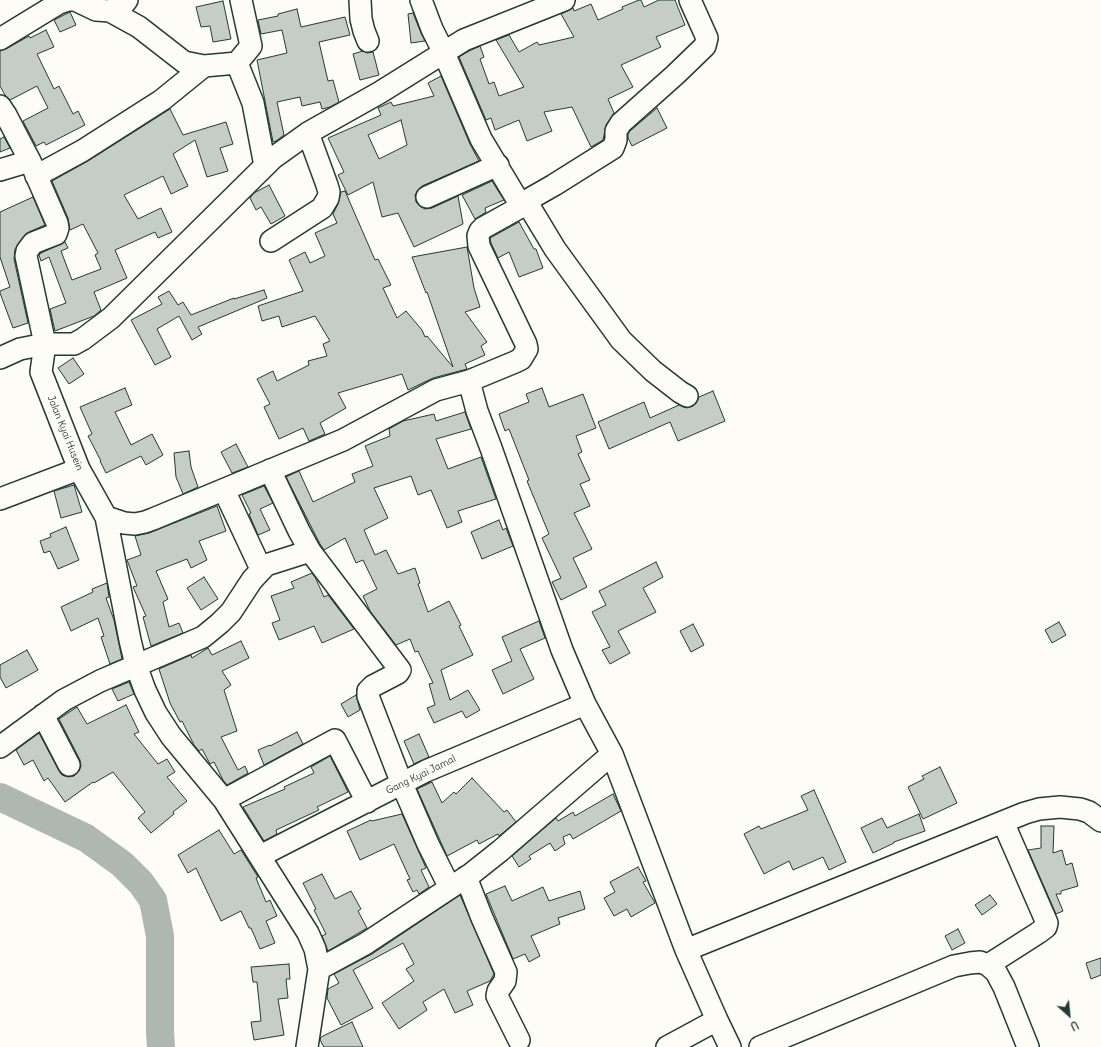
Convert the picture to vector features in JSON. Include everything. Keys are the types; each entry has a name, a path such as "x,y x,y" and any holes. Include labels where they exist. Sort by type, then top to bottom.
{"street":[{"path":"0,39 59,3 68,0 75,0 96,10 118,6 139,26 184,62 204,66 237,63 251,46 241,0"},
{"path":"360,0 361,19 368,41"},
{"path":"420,0 481,139 498,166 555,249 621,340 653,372 687,396"},
{"path":"0,358 20,349 44,344 74,344 83,339 111,318 265,166 308,133 379,93 464,40 564,0"},
{"path":"106,517 135,524 145,522 343,440 436,390 469,381 515,362 521,358 527,349 526,344 482,253 479,246 478,236 483,228 517,209 523,202 554,185 612,148 616,140 617,126 675,75 705,46 707,38 690,0"},
{"path":"237,63 253,103 265,166"},
{"path":"0,170 33,169 82,151 162,100 204,66"},
{"path":"0,106 33,169"},
{"path":"271,240 322,208 328,198 329,192 327,185 308,133"},
{"path":"427,197 498,166"},
{"name":"Jalan Kyai Husein","path":"33,169 58,228 56,234 33,243 27,250 26,256 44,344 41,372 79,469 106,517 136,665 145,690 156,713 171,736 224,800 308,933 315,949 319,969"},
{"path":"0,372 20,349"},
{"path":"469,381 477,411 562,650 585,704 612,754 686,950 716,1020 730,1047"},
{"path":"0,500 79,469"},
{"path":"270,470 310,551 400,670 398,673 373,686 368,691 368,696 402,784 428,844 458,883 482,918 506,972 505,981 498,991 497,996 519,1040"},
{"path":"224,490 261,569"},
{"path":"0,747 64,700 100,681 203,637 231,612 261,569 272,562 310,551"},
{"name":"Gang Kyai Jamal","path":"260,856 426,771 585,704"},
{"path":"43,715 69,765"},
{"path":"224,800 335,740 367,802"},
{"path":"307,1047 319,969 365,944 458,883 500,851 612,754"},
{"path":"686,950 1003,822 1040,809 1060,807 1080,809 1090,812 1101,821"},
{"path":"988,965 1046,927 1047,923 1003,822"},
{"path":"760,1047 954,966 975,962 988,965 996,972 1004,987 1028,1047"},
{"path":"667,1047 716,1020"}],"building":[{"path":"641,0 644,7 659,0 675,0 685,25 656,37 661,47 621,65 633,87 608,99 614,113 606,125 603,140 591,147 572,107 544,112 552,131 527,141 519,120 495,130 491,118 486,120 459,57 480,46 484,57 480,59 489,84 494,82 499,96 524,87 496,40 509,35 519,52 537,42 539,45 574,37 561,14 573,8 574,11 591,4 598,20"},
{"path":"223,1 231,39 213,42 210,26 201,27 196,7"},
{"path":"297,9 301,27 345,17 350,35 319,42 328,81 333,80 339,102 322,109 320,102 302,106 300,97 277,102 284,135 273,142 257,60 287,53 282,30 261,34 258,20 278,16 278,14"},
{"path":"70,12 76,25 60,32 54,20"},
{"path":"413,13 425,41 411,43 408,14"},
{"path":"46,30 54,47 37,54 54,89 59,86 73,114 78,111 85,125 46,145 44,142 36,146 23,121 48,108 37,86 10,100 5,95 0,86 0,51 29,36 30,38"},
{"path":"363,51 367,53 373,52 379,75 360,80 353,54"},
{"path":"441,76 470,144 479,161 422,186 418,190 415,195 416,202 425,209 432,208 458,196 463,224 414,247 398,213 382,217 373,182 348,195 338,175 344,172 328,138 381,115 378,108 391,102 393,106 434,96 428,83","holes":["401,120 407,145 379,159 368,135"]},
{"path":"657,108 667,128 632,146 628,138 628,134"},
{"path":"170,109 183,135 226,122 233,144 220,148 228,171 207,177 195,140 173,154 188,186 171,194 163,176 124,195 138,219 161,208 172,232 158,238 155,232 115,250 127,278 94,292 101,310 94,316 55,331 50,309 66,303 49,257 41,261 39,255 65,242 68,248 61,251 72,280 101,269 95,255 98,253 83,224 70,230 68,218 52,181 88,161"},
{"path":"4,137 10,148 0,152 0,139"},
{"path":"492,181 504,200 485,208 486,212 475,219 462,195"},
{"path":"269,185 285,216 271,224 261,207 256,210 250,198 254,193"},
{"path":"345,191 375,260 378,259 391,285 383,288 397,318 406,311 422,330 425,337 427,336 453,367 427,292 426,293 412,257 467,247 474,288 480,307 465,312 487,342 481,346 485,355 465,364 467,369 433,378 408,390 402,374 338,393 346,408 320,423 325,434 309,441 303,428 279,439 264,407 270,404 257,379 273,371 277,381 309,365 308,361 327,356 323,344 330,341 315,316 282,327 279,316 262,321 258,306 303,291 289,260 305,252 310,263 325,256 315,233 337,223 333,214 338,204 341,192"},
{"path":"33,197 45,225 29,232 24,236 15,249 14,259 28,323 13,328 0,293 0,291 10,287 0,257 0,212"},
{"path":"519,222 534,249 536,249 543,268 519,277 509,252 498,258 490,238"},
{"path":"264,290 267,298 198,327 202,334 192,340 179,316 157,329 171,357 155,365 131,320 162,304 158,297 169,291 178,305 183,302 191,315 234,298"},
{"path":"73,358 84,374 69,384 58,368"},
{"path":"125,388 132,405 115,412 131,445 152,434 163,455 146,465 141,456 106,473 88,436 92,434 80,407"},
{"path":"542,388 549,407 583,394 596,428 576,436 582,452 578,454 590,480 580,484 590,506 574,513 592,549 573,558 587,587 561,600 552,582 561,578 542,538 549,534 527,481 529,480 509,429 505,431 499,414 529,402 526,394"},
{"path":"713,391 725,421 678,441 670,422 609,449 598,422 644,402 650,418 679,405 687,408 693,406 699,397"},
{"path":"465,412 471,429 436,439 448,469 481,457 496,499 458,511 462,522 447,528 431,490 418,495 411,476 374,488 388,518 364,530 375,555 386,550 398,574 415,568 420,583 418,584 428,612 449,601 461,625 459,626 473,655 441,670 450,700 468,690 480,710 466,718 462,711 434,723 427,708 435,705 429,684 433,683 418,651 415,652 410,639 396,645 370,611 363,596 377,589 363,560 356,563 345,538 324,550 286,477 299,471 313,502 355,482 352,474 373,466 365,446 390,436 389,429 403,421 434,414 436,421"},
{"path":"236,444 248,467 232,473 221,452"},
{"path":"189,451 191,467 198,487 183,494 176,477 174,453"},
{"path":"74,485 82,512 61,518 54,491"},
{"path":"264,486 273,503 260,509 270,530 258,535 249,514 251,513 242,495"},
{"path":"217,506 226,531 199,541 207,560 191,568 187,559 156,571 168,599 163,602 169,627 179,623 183,633 151,646 143,617 146,616 133,587 137,586 127,560 141,555 135,536 149,533"},
{"path":"499,520 503,530 506,528 513,546 482,559 471,532"},
{"path":"66,527 79,560 58,569 50,551 44,553 40,541 51,537 50,534"},
{"path":"656,562 663,577 643,588 656,612 618,631 630,653 610,664 602,650 610,647 592,612 606,605 599,591"},
{"path":"312,573 324,597 328,595 354,629 322,643 314,626 279,640 272,623 280,620 271,596 294,588 291,582"},
{"path":"204,577 218,599 201,610 187,588"},
{"path":"107,583 109,597 106,598 114,620 122,659 110,664 101,637 104,636 98,618 71,631 61,607 93,592 92,589"},
{"path":"539,621 545,638 520,649 534,679 503,694 492,670 512,661 502,637"},
{"path":"1059,622 1066,635 1052,643 1045,630"},
{"path":"693,624 704,645 691,652 680,631"},
{"path":"241,641 249,658 222,671 231,685 224,690 237,731 221,737 238,770 245,766 248,773 227,785 214,762 210,764 202,749 199,751 194,745 182,721 180,722 170,703 159,669 191,655 192,658 208,648 212,655"},
{"path":"27,650 38,670 6,688 0,677 0,665"},
{"path":"129,682 134,694 118,701 112,689"},
{"path":"356,695 360,710 348,717 341,704"},
{"path":"126,705 139,732 134,734 158,764 167,759 175,772 167,777 187,801 151,833 138,818 145,812 113,772 94,783 93,782 65,802 48,778 44,781 33,760 24,765 16,750 39,733 62,775 68,777 74,776 79,771 81,766 80,760 59,719 77,707 87,724"},
{"path":"297,732 303,744 264,765 258,750 270,746"},
{"path":"419,734 429,757 414,764 404,741"},
{"path":"330,756 348,792 317,807 319,810 276,830 277,834 264,841 243,807 285,789 284,787 314,773 311,767"},
{"path":"940,767 957,803 923,819 908,787 924,779 922,776"},
{"path":"472,778 504,812 507,810 516,822 499,836 498,834 479,844 477,840 447,856 417,789 432,782 442,803 454,792 456,794"},
{"path":"814,790 846,862 829,870 823,857 793,870 789,861 764,874 744,834 759,826 761,829 808,810 801,796"},
{"path":"613,794 621,811 573,839 570,834 563,837 565,844 555,851 550,843 529,856 531,859 519,867 512,856 556,818 558,821 573,812 575,816"},
{"path":"402,814 426,868 421,870 429,887 419,894 417,890 413,892 407,880 410,879 394,844 360,860 347,831 371,820"},
{"path":"919,814 925,831 894,842 873,853 861,828 882,818 887,828"},
{"path":"1041,826 1054,826 1053,853 1062,850 1066,865 1072,863 1078,886 1061,891 1061,894 1056,894 1063,911 1056,914 1028,850 1041,848"},
{"path":"219,830 234,854 241,850 258,877 256,878 266,902 270,900 277,916 266,921 275,943 260,949 251,928 249,928 241,911 221,921 196,868 188,873 178,855"},
{"path":"638,867 646,881 643,882 655,903 631,917 627,909 614,916 604,898 615,892 610,882"},
{"path":"322,874 335,899 351,891 361,909 358,911 367,928 328,951 322,936 326,934 303,883"},
{"path":"505,886 512,901 543,887 549,901 580,891 585,909 558,918 560,924 531,936 540,956 529,962 525,954 513,959 486,894"},
{"path":"460,895 494,974 490,981 467,991 473,1005 455,1013 444,989 423,1002 427,1010 399,1029 382,1003 414,981 406,969 414,964 403,943 353,970 373,1008 341,1025 327,998 328,989 339,983 334,974 372,954"},
{"path":"990,895 997,904 982,915 975,905"},
{"path":"958,929 965,943 952,950 945,936"},
{"path":"1101,958 1101,975 1091,979 1086,963"},
{"path":"289,964 290,979 286,979 288,998 278,999 284,1035 254,1040 251,1022 261,1021 257,982 253,982 251,967"},
{"path":"352,1022 363,1047 324,1047 320,1040 321,1037"}],"waterway":[{"path":"0,797 86,838 122,864 141,883 153,900 160,936 161,1047"}]}
